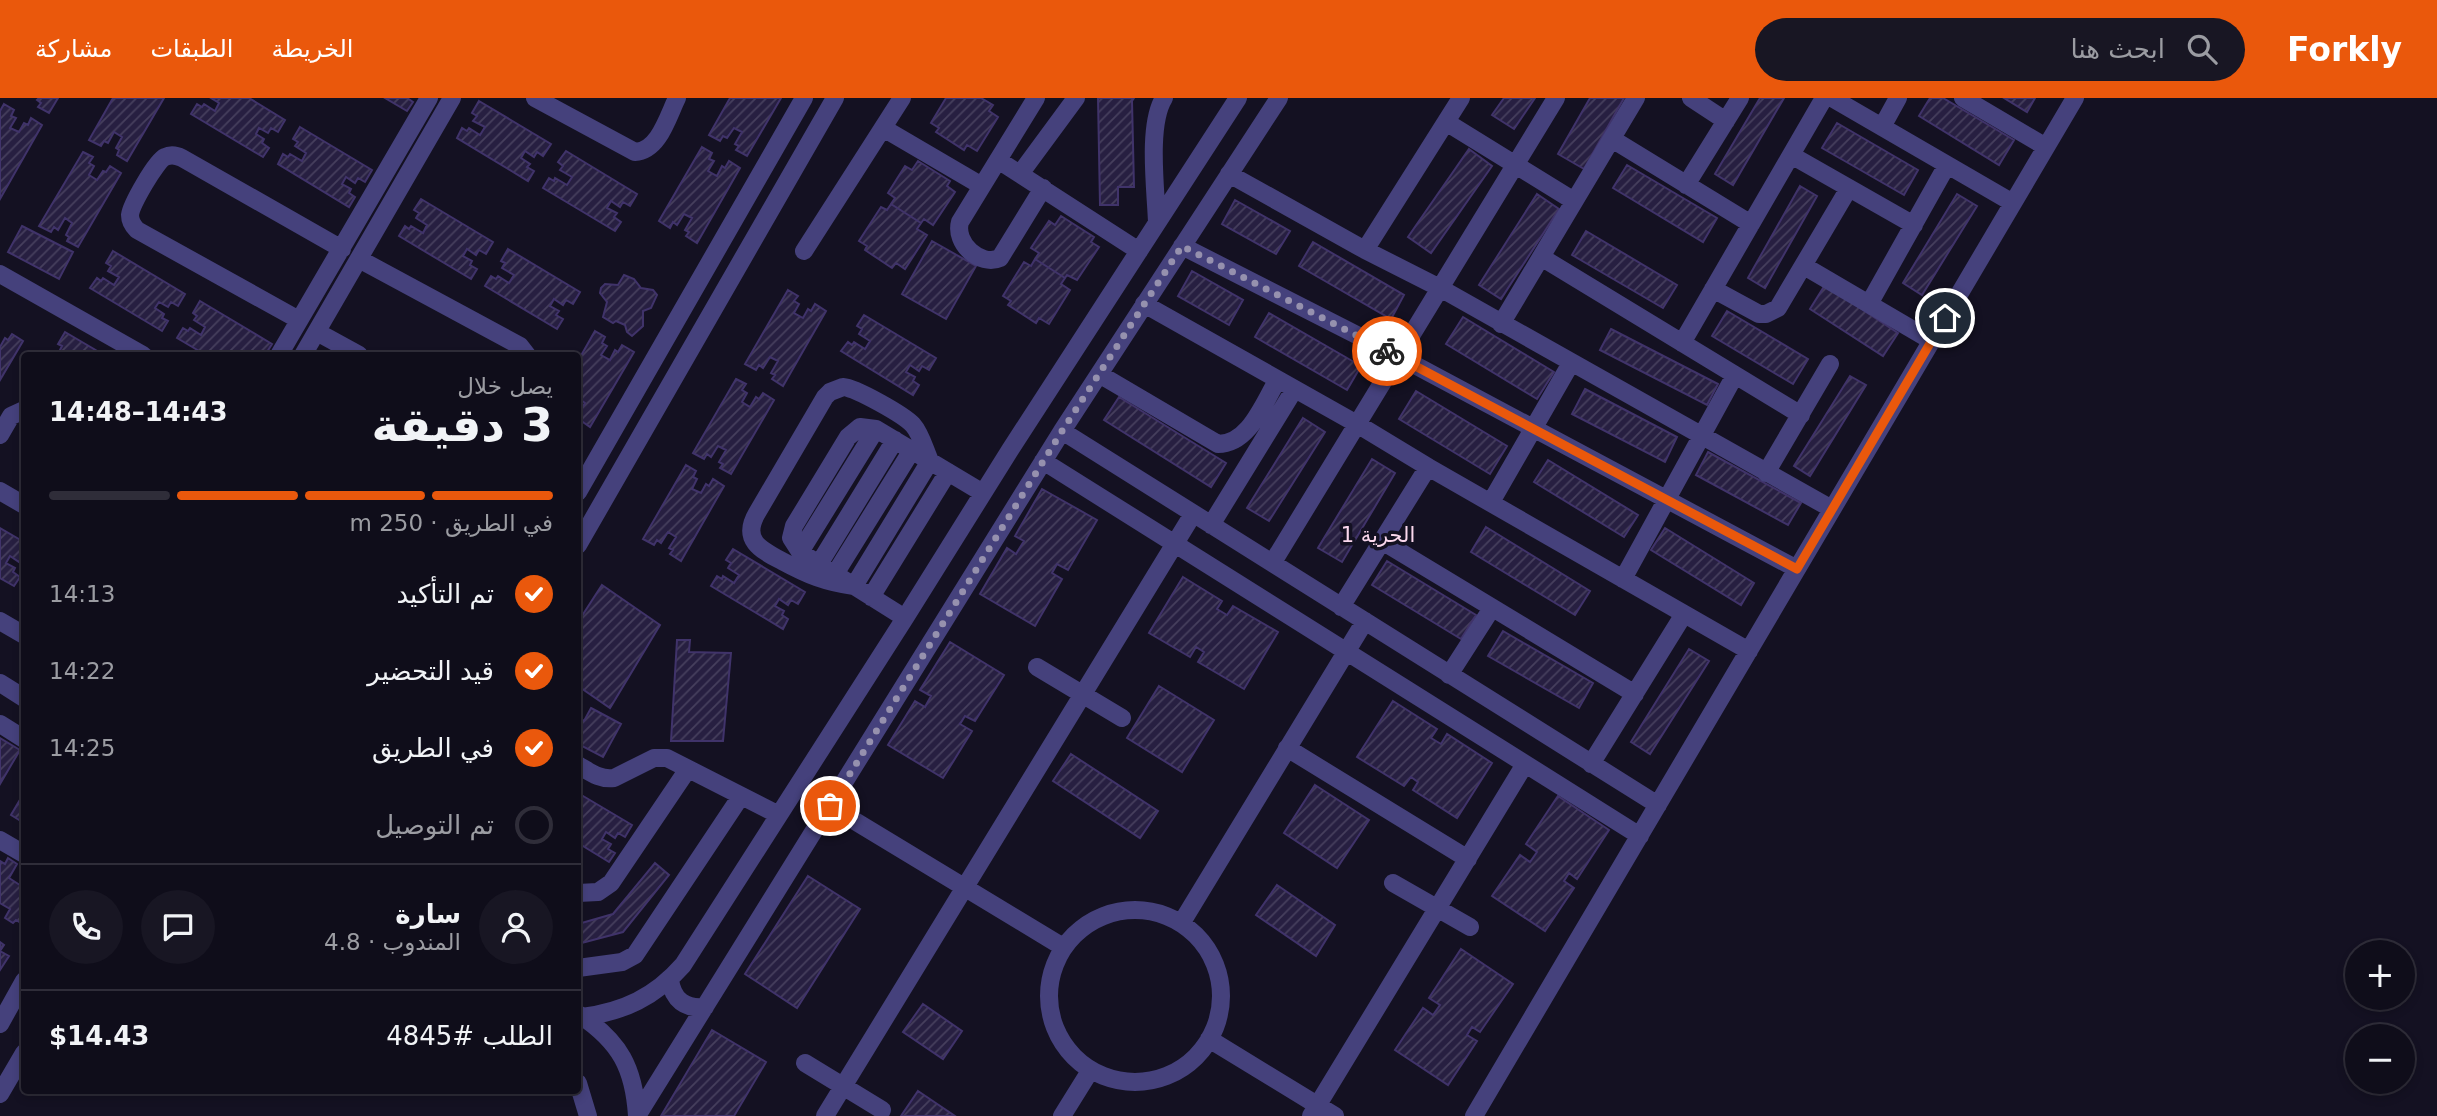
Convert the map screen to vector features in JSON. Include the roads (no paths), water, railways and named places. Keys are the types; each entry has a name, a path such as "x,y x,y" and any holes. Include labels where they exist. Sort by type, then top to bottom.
{"street":[{"path":"281,352 429,98"},
{"path":"305,352 452,98"},
{"path":"535,98 635,152 642,152 653,146 677,98"},
{"path":"581,487 804,98"},
{"path":"581,540 835,98"},
{"path":"804,251 902,98"},
{"path":"1036,98 960,222 958,235 965,247 992,261 1003,256 1043,188"},
{"path":"1020,174 1076,98"},
{"path":"1157,223 1154,138 1156,120 1164,98"},
{"path":"581,1015 611,1012 638,1002 670,980 693,950 1238,98"},
{"path":"637,1116 1043,461 1279,98"},
{"path":"1365,250 1461,98"},
{"path":"1273,562 1556,98"},
{"path":"1501,324 1636,98"},
{"path":"1690,98 1726,121"},
{"path":"1686,185 1740,98"},
{"path":"1682,343 1824,98"},
{"path":"1832,98 2013,203"},
{"path":"1882,127 1898,98"},
{"path":"1963,98 1984,103 2046,147"},
{"path":"1474,1116 2075,98"},
{"path":"1446,122 1574,201"},
{"path":"883,128 982,186"},
{"path":"1612,139 1751,224"},
{"path":"299,320 133,226 130,220 132,208 155,166 164,157 176,155 342,249"},
{"path":"1791,155 1914,225"},
{"path":"998,160 1139,251"},
{"path":"1869,304 1947,165"},
{"path":"1229,174 1832,509"},
{"path":"1713,289 1759,314 1766,314 1778,307 1849,188"},
{"path":"1182,246 1398,356 1797,569"},
{"path":"1541,257 1801,415"},
{"path":"359,259 520,346 525,352"},
{"path":"1804,266 1932,341"},
{"path":"0,274 138,352"},
{"path":"1144,304 1749,651"},
{"path":"317,332 354,352"},
{"path":"1491,502 1571,363"},
{"path":"1766,473 1830,364"},
{"path":"1099,374 1218,444 1234,442 1245,432 1277,381"},
{"path":"1623,579 1735,375"},
{"path":"854,586 825,582 810,576 765,552 754,542 751,535 753,519 821,403 836,388 856,390 913,425 930,461"},
{"path":"1211,525 1294,390"},
{"path":"0,435 11,416 21,412"},
{"path":"905,618 800,552 876,429 983,493"},
{"path":"1062,431 1658,805"},
{"path":"1245,432 1262,443"},
{"path":"819,564 895,440"},
{"path":"835,574 912,450"},
{"path":"854,586 930,461"},
{"path":"1043,461 1640,836"},
{"path":"1341,607 1428,467"},
{"path":"871,597 948,472"},
{"path":"0,491 21,503"},
{"path":"825,1116 1193,514"},
{"path":"1382,541 1635,694"},
{"path":"1449,675 1492,608"},
{"path":"1591,764 1684,614"},
{"path":"0,621 21,633"},
{"path":"1182,922 1365,621"},
{"path":"1037,667 1122,718"},
{"path":"0,683 21,696"},
{"path":"0,724 21,736"},
{"path":"1287,748 1468,859"},
{"path":"581,767 608,779 660,757 667,758 779,815"},
{"path":"1314,1111 1525,764"},
{"path":"581,893 598,892 611,883 688,769"},
{"path":"581,968 622,962 640,949 741,796"},
{"path":"830,806 1063,947"},
{"path":"0,840 21,851"},
{"path":"1393,883 1470,927"},
{"path":"1130,909 1157,911 1182,922 1201,940 1215,962 1221,988 1219,1014 1209,1039 1192,1061 1169,1075 1142,1082 1115,1081 1090,1071 1068,1053 1054,1028 1048,1001 1051,973 1063,947 1081,927 1104,914 1130,909"},
{"path":"670,980 671,990 684,1005 705,1007"},
{"path":"0,1024 21,986"},
{"path":"581,1016 602,1030 618,1048 629,1069 636,1092 637,1116"},
{"path":"1209,1039 1314,1111 1335,1116"},
{"path":"0,1094 21,1058"},
{"path":"805,1063 882,1110"},
{"path":"1062,1116 1090,1071"},
{"path":"581,1093 588,1116"}],"district":[{"name":"الحرية 1","path":"1378,535"}]}
